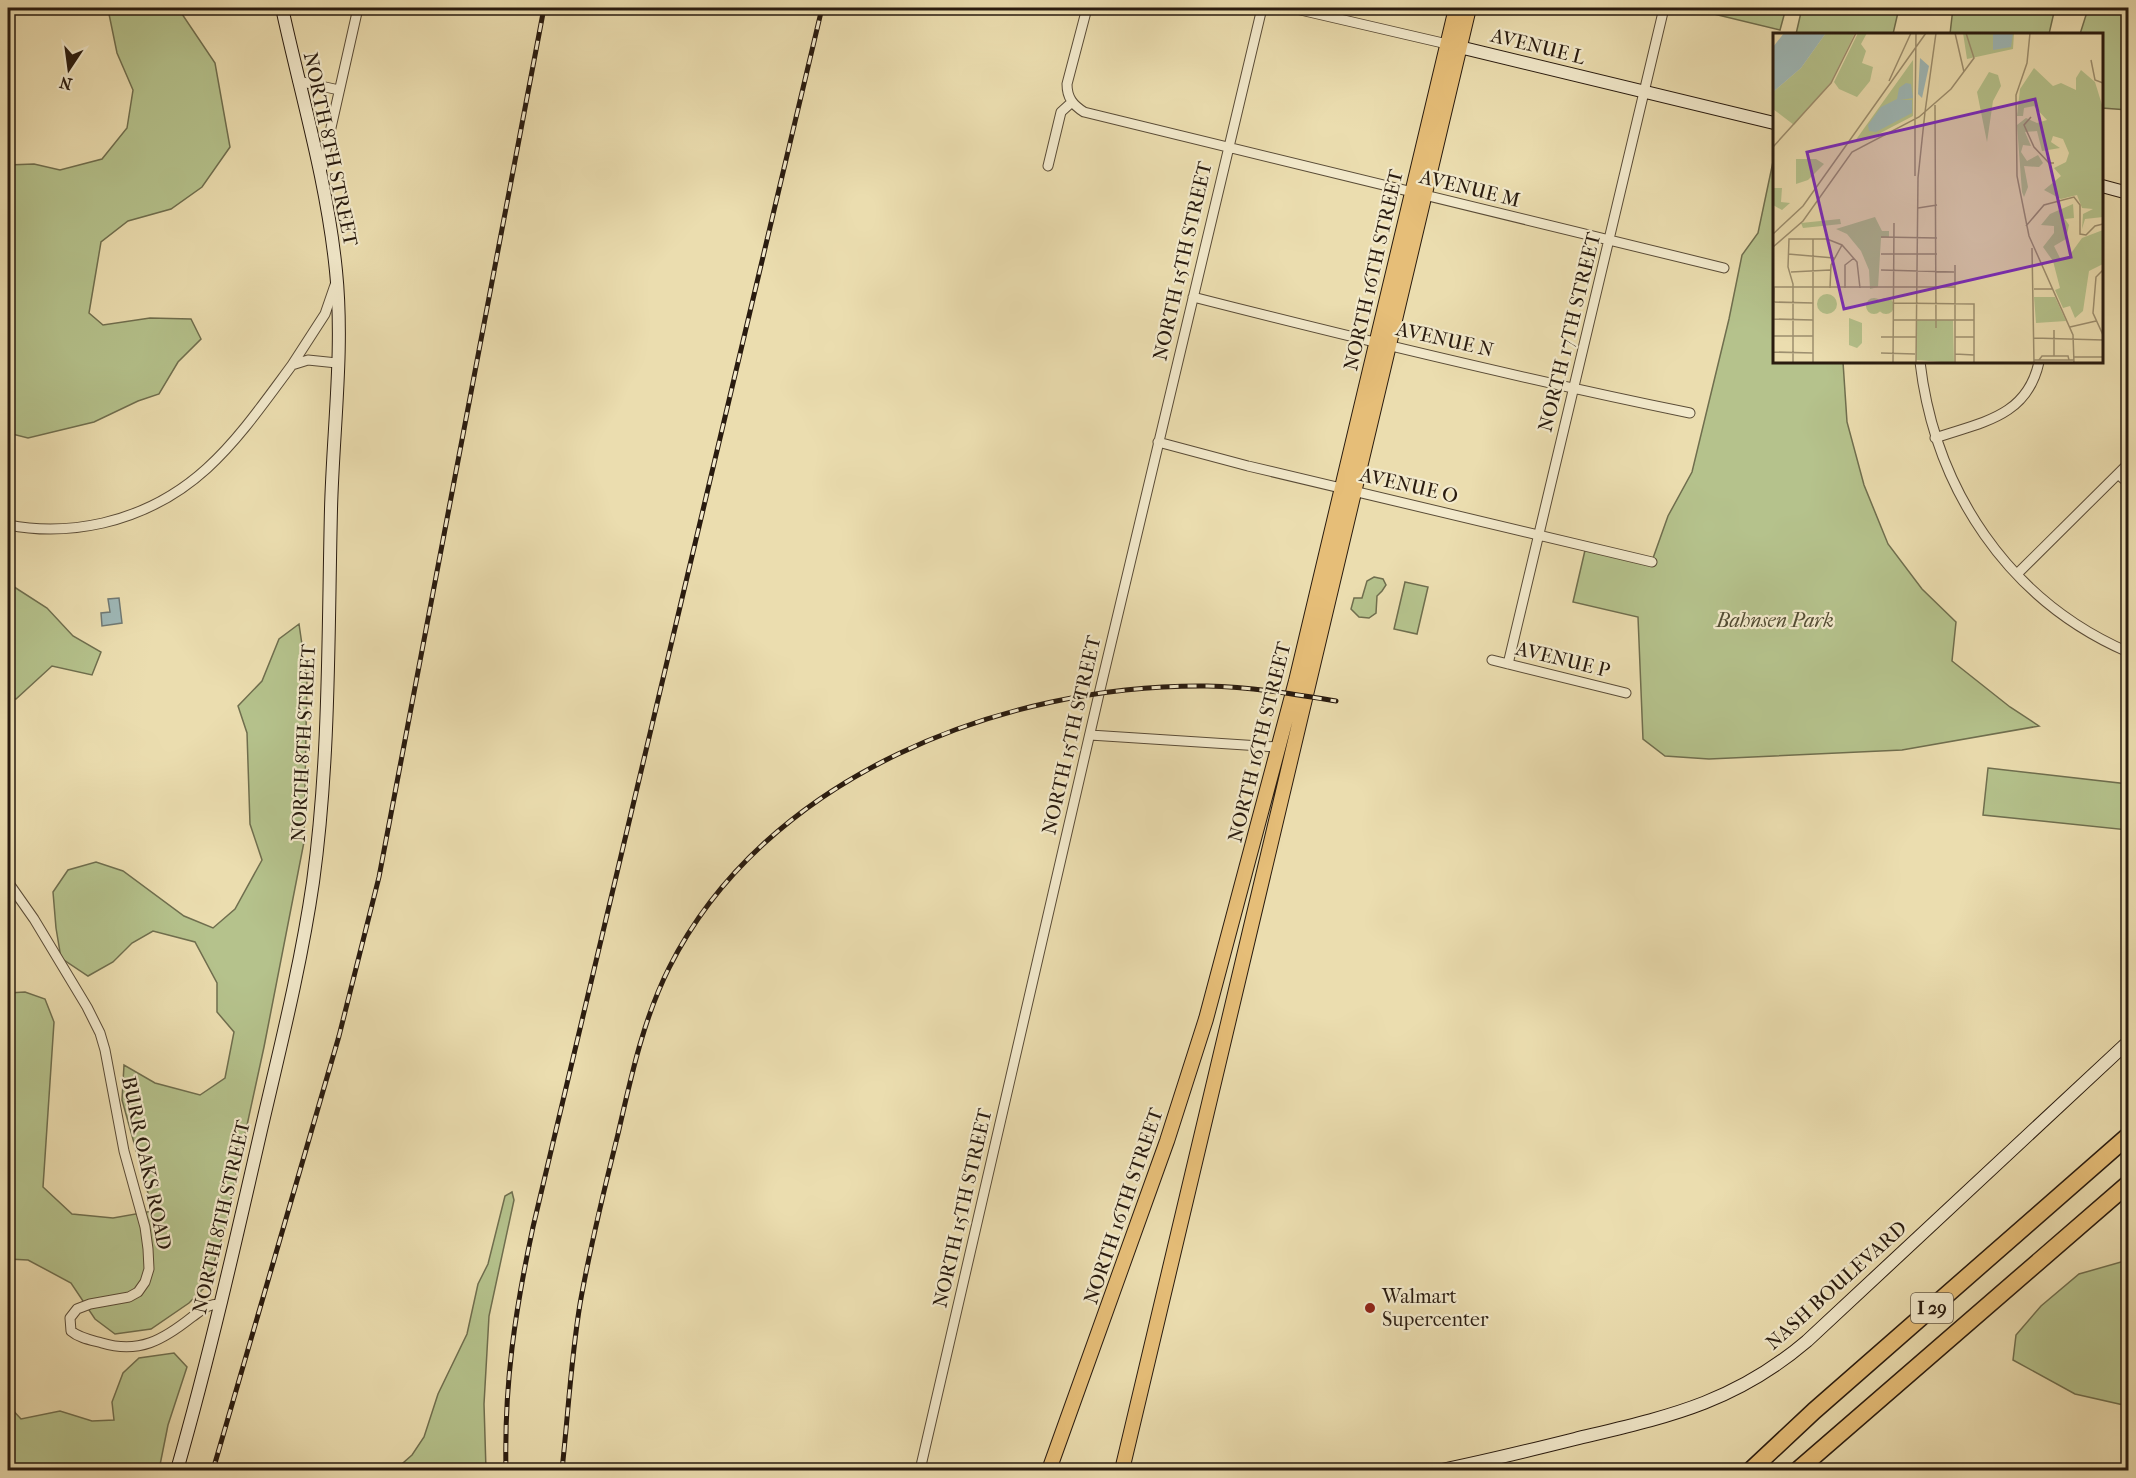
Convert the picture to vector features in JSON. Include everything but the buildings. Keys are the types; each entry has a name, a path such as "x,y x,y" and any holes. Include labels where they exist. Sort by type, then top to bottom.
{"highway":[{"name":"I 29","path":"1751,1470 1814,1411 2128,1136"},
{"name":"I 29","path":"1798,1470 2128,1184"}],"main road":[{"name":"NORTH 16TH STREET","path":"1122,1470 1348,489 1453,45 1456,8"},
{"name":"NORTH 16TH STREET","path":"1453,45 1469,8"},
{"name":"NORTH 16TH STREET","path":"1049,1470 1114,1292 1198,1045 1348,489"}],"street":[{"name":"NORTH 8TH STREET","path":"177,1470 221,1304 300,960 319,828 328,676 337,363 336,280 321,175 282,8"},
{"path":"321,175 358,8"},
{"path":"1048,166 1060,112 1072,102 1067,84 1087,8"},
{"name":"NORTH 15TH STREET","path":"920,1470 1158,442 1262,8"},
{"name":"AVENUE L","path":"1292,8 1773,123"},
{"name":"NORTH 17TH STREET","path":"1508,664 1664,8"},
{"path":"298,81 339,90"},
{"name":"AVENUE M","path":"1072,102 1084,112 1107,119 1724,268"},
{"path":"2103,186 2128,193"},
{"path":"8,525 31,528 69,528 111,521 154,506 191,482 218,458 292,365 325,314 336,280"},
{"name":"AVENUE N","path":"1193,297 1573,388 1690,413"},
{"path":"292,365 308,360 337,363"},
{"path":"1920,363 1935,438 1949,474 1980,530 2017,574 2050,605 2093,635 2128,652"},
{"path":"1935,438 2006,413 2028,391 2040,363"},
{"name":"AVENUE O","path":"1158,442 1652,562"},
{"path":"2017,574 2128,464"},
{"path":"2119,475 2128,483"},
{"name":"AVENUE P","path":"1492,660 1626,693"},
{"path":"1090,735 1277,747"},
{"name":"BURR OAKS ROAD","path":"8,882 34,919 100,1033 124,1151 145,1227 149,1269 142,1288 129,1297 90,1304 77,1309 70,1318 71,1331 111,1346 145,1346 175,1330 211,1304 221,1304"},
{"name":"NASH BOULEVARD","path":"1442,1470 1666,1417 1722,1397 1769,1371 1807,1341 2128,1042"}],"green space":[{"path":"106,8 178,8 215,63 230,147 202,187 171,209 128,221 101,242 89,313 103,325 150,318 191,319 201,339 178,362 159,394 138,401 94,422 28,438 8,433 8,165 34,164 60,170 102,159 127,128 133,90 117,53"},
{"path":"1689,8 1786,8 1780,30"},
{"path":"1802,8 1899,8 1893,33 1796,33"},
{"path":"1953,8 2055,8 2049,33 1950,33"},
{"path":"2093,8 2102,8 2128,14 2128,110 2103,108 2103,33 2080,33 2087,12"},
{"name":"Bahnsen Park","path":"1773,162 1773,363 1843,363 1847,422 1864,485 1888,544 1922,589 1956,622 1952,661 2010,707 2039,726 1902,750 1709,759 1665,756 1643,739 1638,617 1573,602 1586,546 1652,561 1668,516 1692,472 1742,255 1758,233"},
{"path":"1374,577 1383,579 1386,585 1377,596 1376,613 1369,618 1359,617 1351,609 1354,598 1362,598 1367,581"},
{"path":"1405,582 1428,587 1417,634 1394,629"},
{"path":"8,583 47,608 73,636 101,652 92,675 52,666 16,699 8,699"},
{"path":"299,624 307,679 304,842 264,1047 224,1231 207,1285 189,1303 151,1329 115,1334 95,1319 71,1283 28,1260 8,1259 8,993 25,992 45,999 54,1022 43,1187 72,1214 113,1218 153,1211 122,1100 124,1065 155,1083 200,1095 225,1078 234,1032 217,1012 217,983 195,942 153,931 132,943 113,962 88,976 61,958 53,892 68,870 96,862 123,871 184,916 213,928 235,909 262,860 250,824 247,733 238,706 262,681 279,639"},
{"path":"1988,768 2128,784 2128,830 1983,815"},
{"path":"512,1192 514,1200 489,1316 484,1404 486,1470 395,1470 412,1455 424,1437 438,1394 467,1334 478,1284 488,1264 505,1196"},
{"path":"2128,1260 2128,1406 2075,1394 2013,1360 2016,1335 2041,1306 2079,1274"},
{"path":"174,1353 187,1367 168,1425 159,1470 8,1470 8,1405 21,1419 60,1411 92,1421 114,1420 112,1402 123,1373 139,1358"}],"water":[{"path":"119,598 122,623 102,626 101,613 110,612 108,599"}],"railway":[{"path":"213,1470 339,1036 379,877 544,8"},
{"path":"506,1470 507,1408 512,1348 533,1227 822,8"},
{"path":"562,1470 580,1304 628,1091 645,1028 669,968 711,901 765,843 828,794 898,754 972,724 1050,702 1129,690 1207,686 1256,689 1336,701"}],"place":[{"name":"Walmart Supercenter","path":"1370,1308"}]}
